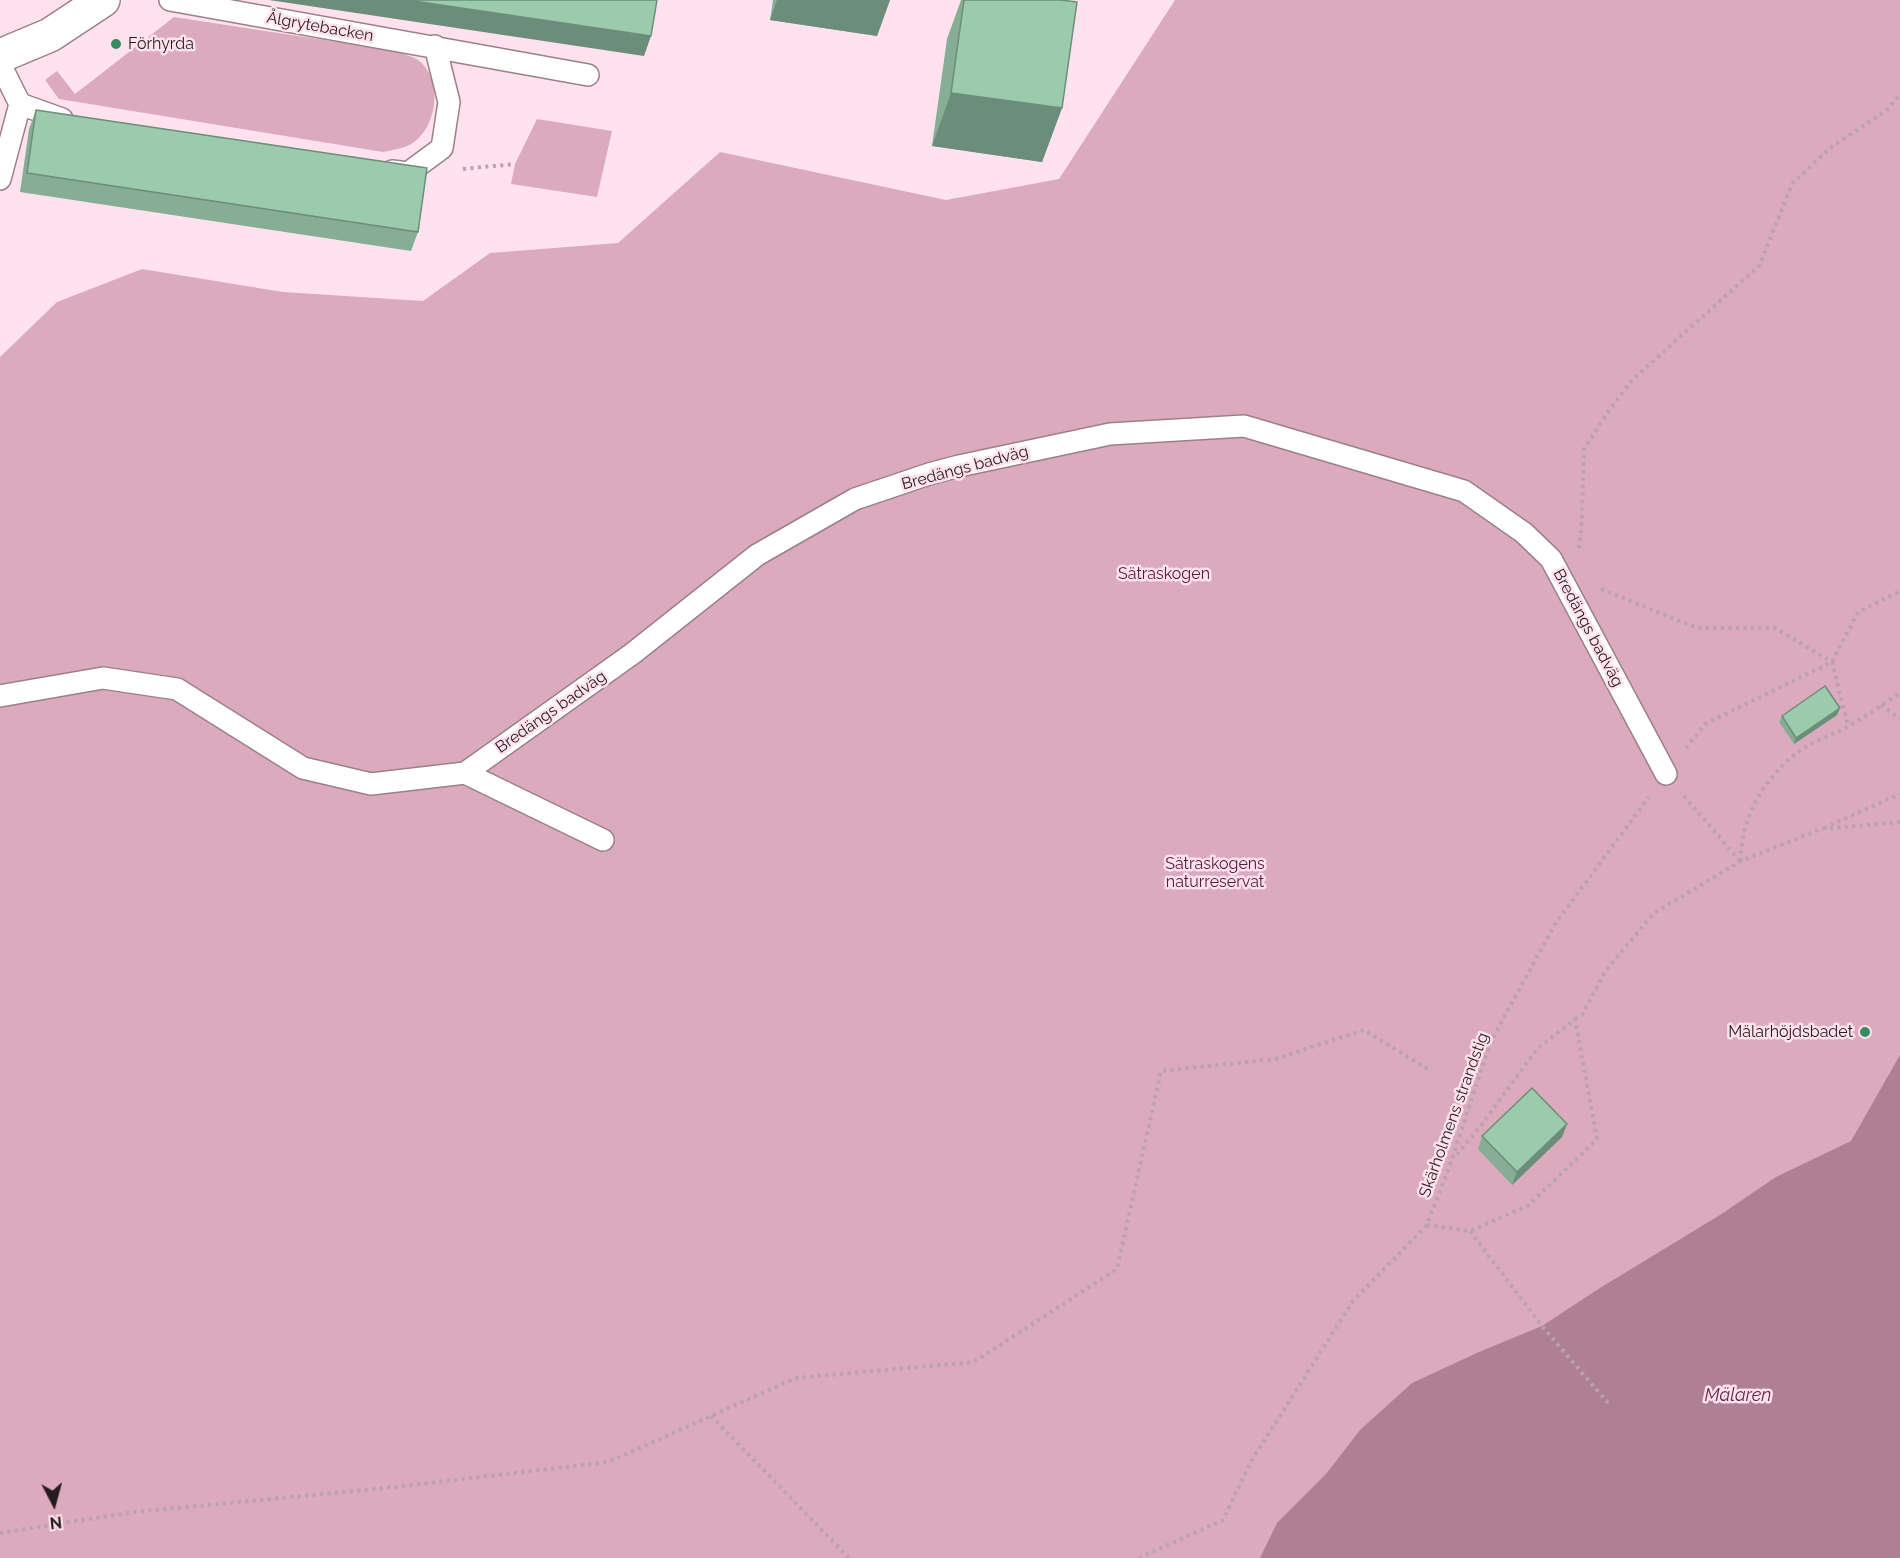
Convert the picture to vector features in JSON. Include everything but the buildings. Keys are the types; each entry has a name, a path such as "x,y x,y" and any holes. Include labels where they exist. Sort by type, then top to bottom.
{"street":[{"path":"0,56 50,35 103,0"}],"lane":[{"name":"Ålgrytebacken","path":"170,0 588,75"},
{"path":"374,168 408,173 442,148 449,102 435,46"},
{"path":"0,64 20,104 0,179"},
{"path":"20,104 62,119 85,122"},
{"name":"Bredängs badväg","path":"0,696 103,678 177,689 303,768 371,784 465,773 632,654 758,555 855,500 959,466 1110,434 1244,426 1464,490 1524,533 1551,559 1666,774"},
{"path":"465,773 603,840"}],"path":[{"path":"1567,589 1578,552 1582,518 1584,449 1608,412 1632,380 1759,266 1792,184 1830,148 1886,111 1900,94"},
{"path":"1600,588 1697,628 1775,628 1832,662"},
{"path":"1848,726 1832,662 1858,612 1900,591"},
{"name":"Skärholmens strandstig","path":"1139,1558 1223,1520 1250,1463 1353,1301 1427,1225 1452,1160 1490,1043 1555,924 1666,774 1705,724 1832,662"},
{"path":"1741,861 1740,844 1760,793 1785,762 1809,745 1848,726 1900,693"},
{"path":"1881,705 1900,719"},
{"path":"1666,774 1741,861"},
{"path":"1452,1160 1480,1127 1537,1049 1575,1018 1582,1015 1606,970 1654,913 1741,861 1900,794"},
{"path":"1821,829 1900,822"},
{"path":"1427,1225 1470,1231 1529,1205 1597,1139 1575,1018"},
{"path":"0,1533 134,1512 387,1488 608,1462 796,1378 974,1362 1117,1269 1161,1071 1275,1059 1364,1030 1429,1070"},
{"path":"1470,1231 1542,1326 1608,1403"},
{"path":"711,1416 849,1558"}],"green space":[{"name":"Sätraskogen","path":"1175,0 1900,0 1900,1558 0,1558 0,357 57,302 142,269 283,292 423,301 490,253 618,243 720,152 946,200 1059,179"},
{"path":"174,17 396,51 413,57 426,68 434,89 432,113 428,125 411,144 383,152 59,99 45,80 57,71 75,94"},
{"path":"537,119 612,131 597,197 511,184 515,164"}],"water":[{"name":"Mälaren","path":"1900,1055 1900,1558 1260,1558 1277,1523 1326,1474 1360,1430 1412,1383 1542,1326 1720,1215 1776,1177 1851,1141"}],"place":[{"name":"Förhyrda","path":"116,44"},
{"name":"Mälarhöjdsbadet","path":"1865,1032"}],"park label":[{"name":"Sätraskogens naturreservat","path":"1215,873"}]}
